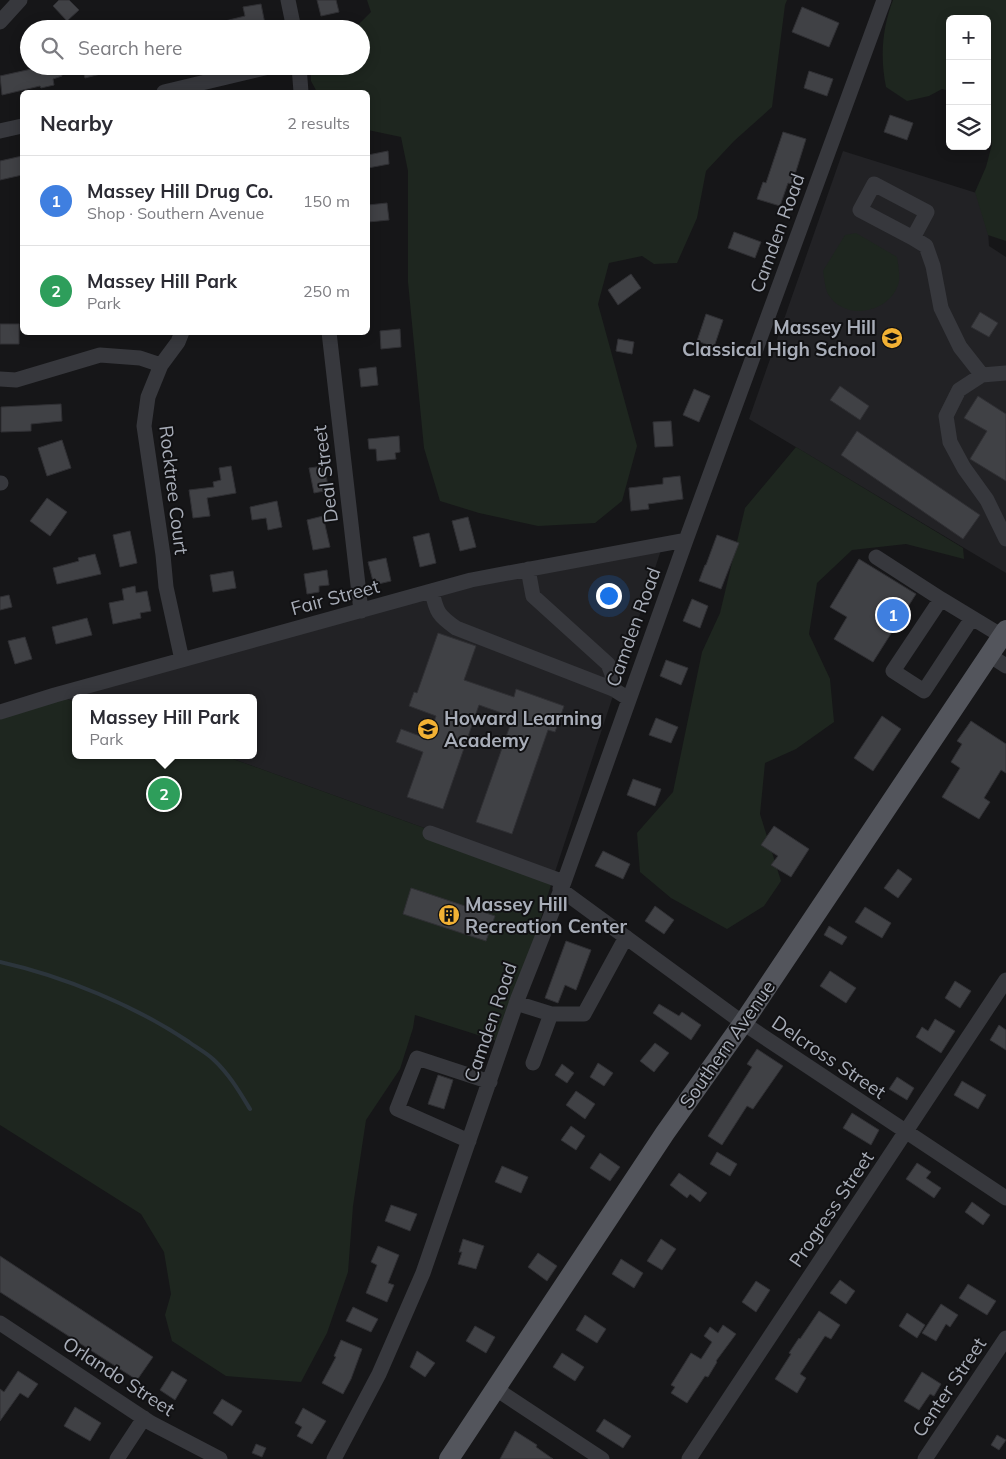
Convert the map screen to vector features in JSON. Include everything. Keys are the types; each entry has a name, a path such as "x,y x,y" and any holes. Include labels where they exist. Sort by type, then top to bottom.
{"main road":[{"name":"Southern Avenue","path":"450,1459 665,1133 998,660 1004,633"}],"street":[{"path":"0,22 20,0"},
{"path":"288,0 292,20"},
{"name":"Camden Road","path":"334,1459 379,1374 423,1272 516,1003 562,886 686,540 884,0"},
{"path":"172,90 235,75"},
{"path":"300,75 301,90"},
{"path":"0,131 20,126"},
{"path":"913,238 926,246 933,266 941,308 960,347 982,375"},
{"name":"Rocktree Court","path":"181,335 178,342 161,365 148,397 144,426 166,587 182,660"},
{"name":"Deal Street","path":"329,335 361,611"},
{"path":"0,379 16,380 100,355 140,358 161,365"},
{"path":"1006,373 982,375 958,390 946,416 950,442 964,468 987,500 1006,539"},
{"name":"Fair Street","path":"0,712 471,580 686,540"},
{"path":"876,557 972,618 1004,633"},
{"path":"528,568 533,596 608,664 612,674 613,689"},
{"path":"432,591 435,608 441,618 456,628 613,689 629,699"},
{"path":"941,599 893,671 924,691 972,618"},
{"name":"Delcross Street","path":"430,833 562,886 626,937 743,1023 1006,1198"},
{"path":"516,1003 551,1014 584,1014 626,937"},
{"name":"Progress Street","path":"688,1459 1006,980"},
{"path":"533,1063 551,1014"},
{"path":"469,1140 397,1108 416,1058 490,1082"},
{"name":"Orlando Street","path":"1,1326 144,1418 220,1459"},
{"name":"Center Street","path":"925,1459 1006,1338"},
{"path":"496,1389 602,1459"},
{"path":"117,1459 144,1418"}],"shaded area":[{"path":"367,0 787,0 772,107 734,141 706,171 697,218 677,263 654,264 642,256 609,263 598,304 637,446 622,501 595,523 538,526 479,513 440,501 424,448 408,282 408,171 401,137 370,130 370,90 316,90 311,81 311,75 370,75 370,20 363,20 371,12"},
{"path":"893,0 1006,0 1006,241 988,235 975,192 986,167 992,144 991,15 946,15 946,90 942,89 929,96 907,101 886,87 883,43"},
{"name":"Massey Hill Classical High School","path":"843,151 986,196 989,246 1006,257 1006,573 749,419"},
{"path":"856,233 897,257 899,281 895,292 888,300 868,310 856,311 845,309 828,294 823,271 845,235"},
{"path":"796,447 963,548 964,559 906,544 852,550 817,583 809,634 830,679 834,722 796,749 765,763 760,814 781,881 764,906 727,929 671,898 640,872 637,833 673,792 702,652 720,613 745,508"},
{"name":"Howard Learning Academy","path":"663,544 554,875 233,759 257,759 257,694 72,694 72,701 55,695 361,611"},
{"path":"55,695 72,701 72,759 233,759 554,875 503,1043 415,1015 413,1028 400,1069 366,1120 353,1206 348,1272 327,1333 301,1382 226,1376 172,1341 165,1315 171,1294 164,1252 141,1214 0,1125 0,712"}],"building":[{"path":"59,0 69,0 79,10 66,20 53,6"},
{"path":"317,0 336,0 339,12 321,16"},
{"path":"261,4 264,20 229,20 245,16 243,7"},
{"path":"802,7 839,23 829,47 792,32"},
{"path":"809,71 833,79 827,96 804,88"},
{"path":"20,72 20,75 62,76 53,79 54,85 41,88 40,86 2,95 0,76"},
{"path":"84,75 97,75 85,78"},
{"path":"890,115 913,123 907,140 884,132"},
{"path":"783,132 806,139 792,184 788,183 780,206 757,199 763,182 766,183"},
{"path":"388,151 389,164 370,168 370,155"},
{"path":"20,156 20,175 0,180 0,161"},
{"path":"387,203 389,220 370,222 370,205"},
{"path":"734,232 761,242 755,258 728,248"},
{"path":"631,274 641,288 618,305 608,290"},
{"path":"980,312 998,323 989,337 971,327"},
{"path":"706,314 723,320 714,347 697,341"},
{"path":"0,324 19,324 19,344 0,344"},
{"path":"400,329 401,347 381,349 380,331"},
{"path":"618,339 634,342 632,354 616,351"},
{"path":"376,367 378,385 361,387 359,369"},
{"path":"840,386 869,406 860,420 830,400"},
{"path":"694,389 710,396 699,422 683,415"},
{"path":"978,396 1006,414 1006,481 970,459 987,431 964,418"},
{"path":"61,404 62,421 31,424 31,431 1,432 1,407"},
{"path":"671,421 673,446 655,447 653,422"},
{"path":"857,431 980,515 963,539 841,455"},
{"path":"399,436 400,452 395,453 396,459 377,461 376,449 369,449 368,439"},
{"path":"62,440 71,468 47,476 38,448"},
{"path":"231,466 236,493 207,498 210,516 193,518 189,490 214,487 213,482 221,480 219,468"},
{"path":"324,466 329,490 314,493 309,468"},
{"path":"680,476 683,499 648,504 649,509 631,511 629,488 663,484 663,478"},
{"path":"47,498 67,512 50,536 30,521"},
{"path":"277,501 282,527 268,530 266,518 252,520 250,507"},
{"path":"323,516 330,547 313,550 307,520"},
{"path":"468,517 476,547 460,551 452,521"},
{"path":"130,531 137,563 120,567 113,535"},
{"path":"429,533 436,563 420,567 413,537"},
{"path":"717,535 739,543 721,589 699,581"},
{"path":"95,554 101,574 57,584 53,568 79,561 78,558"},
{"path":"386,558 391,581 374,585 368,562"},
{"path":"859,559 916,594 873,662 834,639 847,617 830,607"},
{"path":"327,570 329,585 319,586 319,592 307,594 304,574"},
{"path":"233,571 236,588 213,592 210,575"},
{"path":"135,586 136,593 147,591 151,611 140,613 141,618 113,624 109,603 124,600 122,589"},
{"path":"9,595 12,607 0,610 0,597"},
{"path":"692,599 708,606 700,628 683,621"},
{"path":"87,618 92,635 56,644 52,627"},
{"path":"438,633 476,646 464,680 514,697 516,689 564,706 555,732 548,730 512,834 476,822 513,717 479,705 443,809 407,797 423,752 396,742 401,729 428,739 436,716 409,706 414,692 417,693"},
{"path":"25,637 32,659 15,664 8,641"},
{"path":"666,660 688,668 681,685 660,676"},
{"path":"882,716 901,729 873,771 854,758"},
{"path":"656,718 678,727 671,743 649,735"},
{"path":"971,721 1006,744 1006,773 1001,770 984,798 990,802 979,819 942,797 960,768 951,762 962,744 957,741"},
{"path":"633,779 661,789 655,806 627,795"},
{"path":"774,826 809,849 791,877 771,865 778,856 761,845"},
{"path":"603,851 630,864 623,879 595,866"},
{"path":"898,869 912,879 898,898 884,888"},
{"name":"Massey Hill Recreation Center","path":"411,888 495,916 486,941 403,914"},
{"path":"655,906 674,920 664,934 645,921"},
{"path":"865,907 891,923 882,938 855,922"},
{"path":"829,926 847,937 842,945 824,935"},
{"path":"566,941 591,950 576,990 565,985 558,1003 545,998"},
{"path":"830,971 856,988 846,1003 820,986"},
{"path":"955,981 971,991 960,1008 945,998"},
{"path":"659,1004 679,1016 682,1012 701,1025 691,1040 653,1013"},
{"path":"935,1019 955,1031 941,1053 916,1037 922,1027 928,1031"},
{"path":"999,1025 1006,1030 1006,1050 990,1040"},
{"path":"655,1043 669,1053 654,1072 640,1061"},
{"path":"757,1049 783,1066 753,1109 747,1106 722,1145 708,1136 752,1067 747,1064"},
{"path":"598,1063 613,1073 604,1086 590,1077"},
{"path":"562,1064 574,1073 567,1083 555,1075"},
{"path":"438,1075 453,1080 444,1109 428,1104"},
{"path":"897,1077 914,1088 907,1100 889,1089"},
{"path":"962,1081 986,1095 978,1109 954,1095"},
{"path":"576,1091 595,1104 585,1119 566,1105"},
{"path":"852,1113 879,1130 871,1145 843,1128"},
{"path":"571,1126 585,1136 576,1150 561,1140"},
{"path":"717,1152 737,1164 730,1176 710,1164"},
{"path":"600,1153 620,1167 610,1181 590,1168"},
{"path":"917,1163 931,1172 926,1178 941,1188 934,1198 906,1179"},
{"path":"502,1166 528,1177 521,1193 495,1182"},
{"path":"679,1173 707,1193 700,1202 690,1194 687,1198 670,1185"},
{"path":"972,1202 990,1215 983,1225 965,1212"},
{"path":"391,1205 417,1214 410,1231 385,1221"},
{"path":"463,1239 484,1246 476,1269 458,1264 462,1252 459,1252"},
{"path":"661,1239 676,1249 662,1270 647,1261"},
{"path":"378,1246 399,1255 388,1283 394,1285 387,1302 366,1293 377,1265 371,1262"},
{"path":"538,1253 557,1266 547,1281 528,1267"},
{"path":"0,1256 153,1357 137,1380 0,1292"},
{"path":"621,1259 643,1273 634,1288 612,1274"},
{"path":"840,1280 855,1291 846,1304 830,1293"},
{"path":"756,1281 770,1290 756,1312 742,1302"},
{"path":"968,1284 996,1301 987,1315 959,1298"},
{"path":"941,1304 958,1315 950,1327 946,1324 936,1341 922,1333"},
{"path":"353,1307 378,1319 371,1332 346,1321"},
{"path":"819,1311 840,1325 831,1339 825,1336 800,1374 806,1378 797,1393 775,1379 791,1354 789,1353"},
{"path":"907,1313 925,1325 917,1338 899,1326"},
{"path":"585,1315 606,1329 597,1343 576,1330"},
{"path":"723,1325 736,1334 716,1361 708,1377 705,1376 687,1403 671,1393 675,1387 671,1385 691,1353 701,1359 712,1342 704,1336 710,1327 718,1333"},
{"path":"475,1326 495,1337 486,1353 466,1341"},
{"path":"341,1340 362,1349 351,1379 343,1394 322,1383 336,1357 334,1356"},
{"path":"417,1351 435,1363 425,1377 410,1367"},
{"path":"562,1353 584,1367 575,1381 553,1367"},
{"path":"18,1371 38,1384 28,1398 20,1393 0,1421 0,1389 4,1392"},
{"path":"172,1371 187,1380 175,1400 160,1390"},
{"path":"922,1372 941,1384 934,1396 930,1394 919,1410 904,1401"},
{"path":"222,1399 242,1411 232,1426 213,1413"},
{"path":"75,1407 101,1423 90,1441 64,1426"},
{"path":"303,1408 326,1421 312,1444 297,1436 302,1427 295,1423"},
{"path":"604,1419 631,1436 623,1448 596,1431"},
{"path":"515,1431 537,1445 536,1447 553,1459 500,1459"},
{"path":"997,1435 1006,1440 999,1450 991,1445"},
{"path":"256,1444 266,1448 262,1457 252,1453"}],"waterway":[{"path":"0,962 49,975 74,984 146,1016 214,1060 238,1089 250,1109"}],"place":[{"name":"Massey Hill Classical High School","path":"892,338"},
{"name":"Massey Hill Drug Co.","path":"893,615"},
{"name":"Howard Learning Academy","path":"428,729"},
{"name":"Massey Hill Park","path":"164,794"},
{"name":"Massey Hill Recreation Center","path":"449,915"}]}
